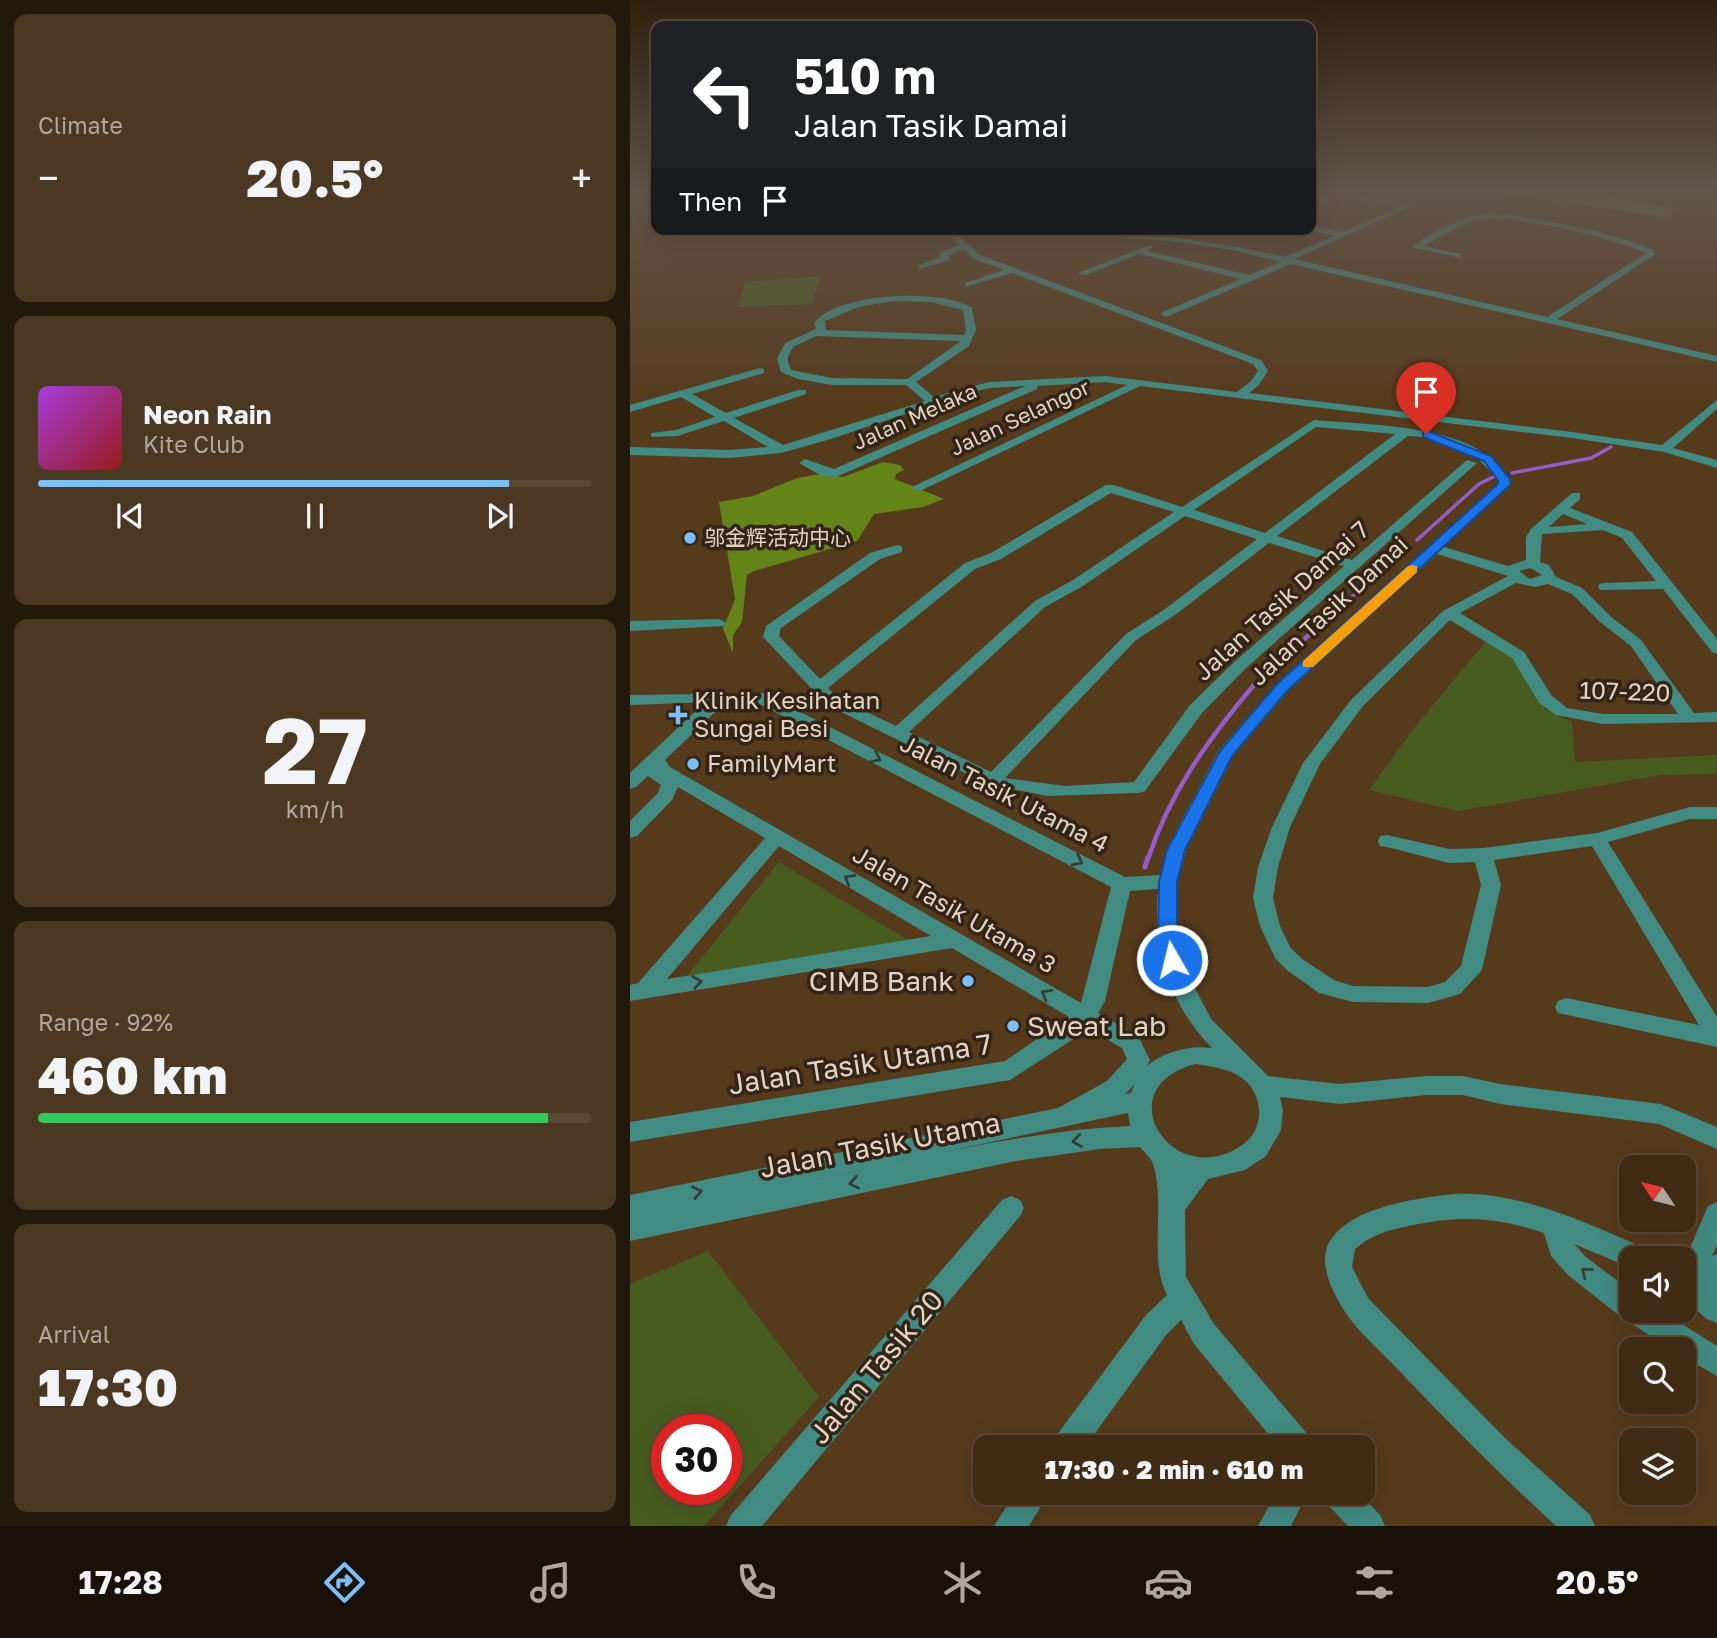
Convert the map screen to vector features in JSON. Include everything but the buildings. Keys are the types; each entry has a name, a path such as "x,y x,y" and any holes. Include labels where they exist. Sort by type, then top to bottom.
{"street":[{"path":"922,267 933,263"},
{"path":"993,263 1257,362 1262,371 1255,383 1239,395"},
{"path":"1082,272 1106,263"},
{"path":"1189,263 1249,278"},
{"path":"1166,314 1281,263"},
{"path":"1302,263 1717,359"},
{"path":"1549,320 1637,263"},
{"path":"968,285 1012,270"},
{"path":"876,300 928,301 967,308 971,330 965,344 909,382 835,384 810,381 786,372 782,359 789,345 816,333 821,330 819,323 822,319 862,302 876,300"},
{"path":"816,333 967,338"},
{"path":"630,409 760,371"},
{"path":"630,451 729,454 781,449 989,385 1105,379 1601,439 1664,449 1717,464"},
{"name":"Jalan Melaka","path":"805,463 826,473 836,473 1036,385 1035,381"},
{"path":"909,382 932,401"},
{"name":"Jalan Selangor","path":"918,487 1139,383"},
{"path":"655,435 677,433 802,392"},
{"path":"683,394 781,449"},
{"path":"1664,449 1717,403"},
{"name":"Jalan Tasik Damai","path":"1185,510 1314,423 1426,434 1488,459 1505,482 1282,688 1225,754 1176,850 1168,882 1168,946 1203,1025 1245,1066"},
{"path":"897,549 875,556 774,626 771,637 833,702 993,780 1138,630 1170,612 1406,432"},
{"name":"Jalan Tasik Damai 7","path":"993,780 1017,788 1077,793 1139,787 1196,709 1239,666 1471,463"},
{"path":"818,688 970,566 996,556 1110,488 1354,565"},
{"path":"1483,855 1492,885 1471,970 1452,988 1427,995 1353,993 1327,987 1294,965 1282,952 1270,926 1263,898 1268,867 1282,827 1312,763 1357,703 1448,614 1520,569 1538,529 1576,496"},
{"path":"1562,509 1627,535 1717,649"},
{"path":"897,734 1040,604 1079,583 1185,510"},
{"path":"1467,554 1459,539 1472,521 1474,512"},
{"path":"1538,529 1583,530 1609,526"},
{"path":"1437,545 1520,569 1547,570 1549,579"},
{"path":"1402,578 1418,573 1440,557 1467,554"},
{"path":"1520,569 1531,583 1549,579 1577,590 1605,619 1636,643 1689,718"},
{"path":"1605,587 1667,585"},
{"name":"107-220","path":"1448,614 1461,619 1526,662 1549,705 1558,711 1594,719 1717,718"},
{"path":"630,626 719,623"},
{"name":"Jalan Tasik Utama 4","path":"703,703 747,694 1120,890 1168,882"},
{"path":"630,700 703,703"},
{"path":"631,782 703,703"},
{"name":"Jalan Tasik Utama 3","path":"654,758 664,771 700,793 1130,1042 1139,1059 1130,1077 1112,1093 1062,1117"},
{"path":"630,832 666,796 671,783 656,775 642,776 631,782"},
{"path":"666,796 684,791 700,793"},
{"path":"1387,841 1449,856 1483,855 1597,839 1690,814 1717,813"},
{"path":"637,992 776,837"},
{"path":"1597,839 1717,1037"},
{"path":"1084,1016 1094,1001 1120,890 1143,890 1152,893 1166,907"},
{"path":"637,992 954,940"},
{"path":"1566,1007 1717,1037"},
{"name":"Jalan Tasik Utama 7","path":"630,1132 1010,1070 1084,1016"},
{"path":"1196,1055 1203,1025"},
{"path":"1196,1055 1213,1055 1245,1066 1264,1085 1272,1112 1270,1128 1263,1142 1252,1154 1237,1163 1201,1169 1181,1165 1164,1156 1145,1136 1139,1119 1140,1101 1147,1084 1159,1070 1176,1060 1196,1055"},
{"path":"1264,1085 1348,1094 1450,1083 1481,1086 1500,1094 1661,1114 1717,1138"},
{"path":"1272,1112 1307,1091"},
{"name":"Jalan Tasik Utama","path":"630,1229 1015,1139 1062,1117 1140,1101"},
{"name":"Jalan Tasik Utama","path":"630,1207 1015,1139 1145,1136"},
{"path":"1164,1156 1172,1207 1173,1279 1204,1334 1288,1435"},
{"path":"1172,1207 1201,1169"},
{"path":"1579,1526 1494,1448 1358,1307 1343,1287 1338,1258 1342,1242 1349,1233 1360,1228 1383,1218 1457,1205 1484,1207 1556,1226 1619,1251"},
{"name":"Jalan Tasik 20","path":"741,1526 1011,1208"},
{"path":"1698,1295 1717,1214"},
{"path":"1556,1226 1560,1247 1577,1266 1619,1299"},
{"path":"1698,1295 1717,1267"},
{"path":"1076,1435 1156,1325 1184,1298"},
{"path":"1655,1323 1717,1362"},
{"path":"1010,1526 1025,1505"},
{"path":"1274,1526 1286,1505"},
{"path":"1349,1505 1369,1526"}],"green space":[{"path":"821,276 812,304 738,307 745,282"},
{"path":"883,462 900,465 904,470 896,474 895,479 944,499 923,507 874,514 857,541 747,575 742,622 733,635 733,653 723,629 735,599 719,502 753,496 797,478 820,474 843,477"},
{"path":"1487,640 1520,663 1545,709 1572,722 1575,762 1717,755 1717,774 1660,775 1458,811 1369,790 1414,728"},
{"path":"779,862 908,940 687,976"},
{"path":"708,1251 819,1397 742,1483 742,1414 651,1414 651,1505 723,1505 704,1526 630,1526 630,1284"}],"waterway":[{"path":"1512,473 1591,458 1611,447"},
{"path":"1417,540 1479,484 1493,477"},
{"path":"1317,628 1405,550"},
{"path":"1265,674 1319,626"},
{"path":"1148,859 1179,788 1206,746 1254,685"},
{"path":"1145,867 1148,857"}],"slow traffic":[{"path":"1308,664 1412,569"}],"place":[{"name":"邬金辉活动中心","path":"690,538"},
{"name":"Klinik Kesihatan Sungai Besi","path":"678,715"},
{"name":"FamilyMart","path":"693,764"},
{"name":"CIMB Bank","path":"968,981"},
{"name":"Sweat Lab","path":"1013,1026"}],"route":[{"path":"1172,960 1168,946 1166,907 1168,882 1176,850 1225,754 1282,688 1504,485 1504,479 1488,459 1426,434"}]}
